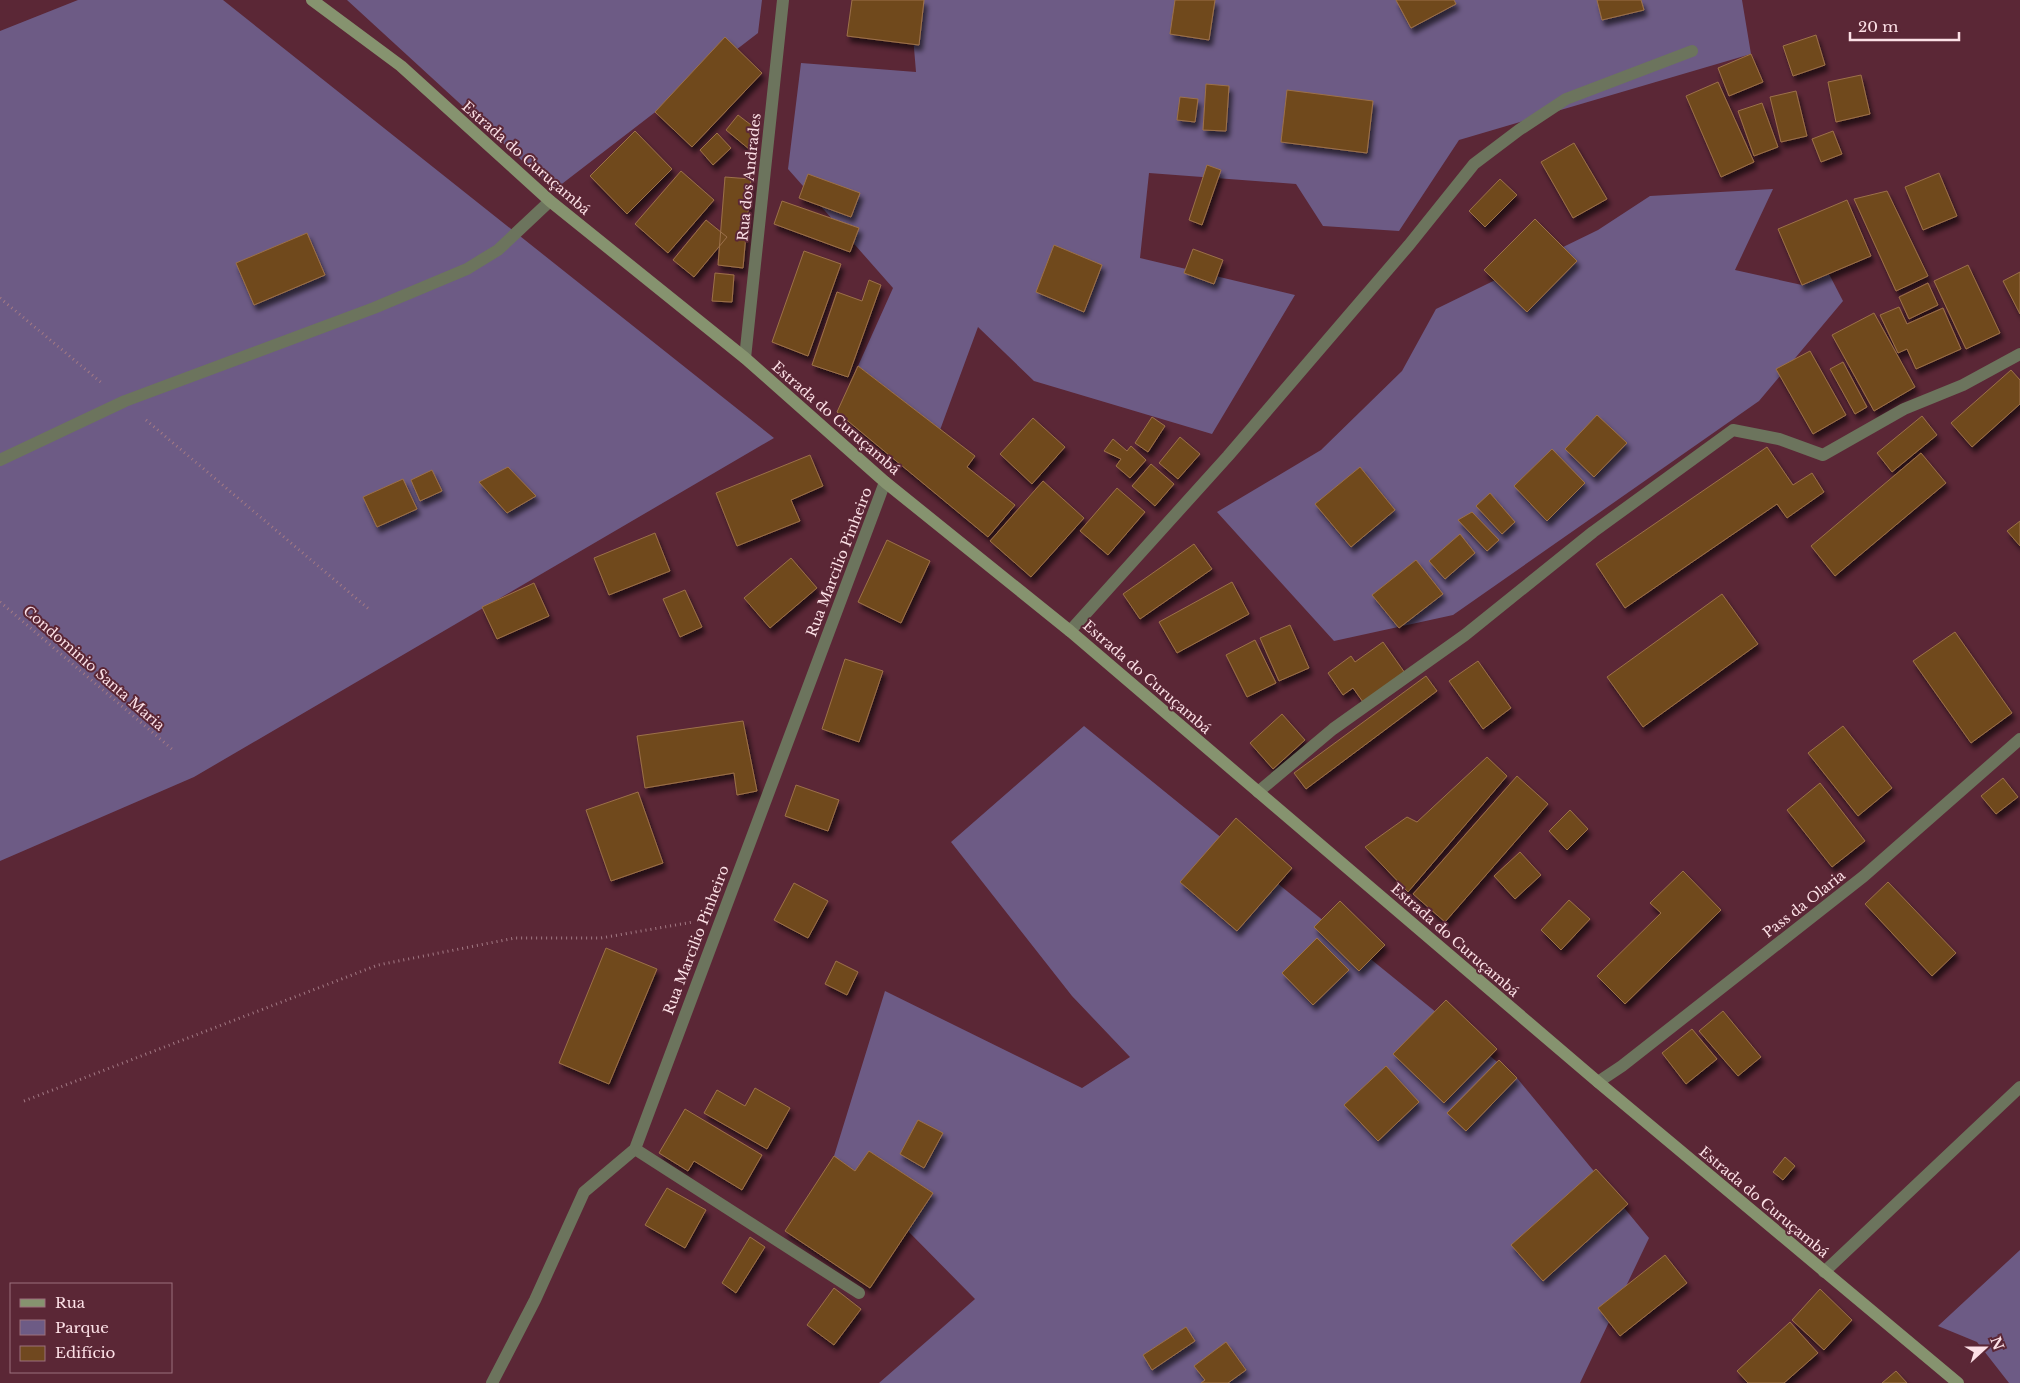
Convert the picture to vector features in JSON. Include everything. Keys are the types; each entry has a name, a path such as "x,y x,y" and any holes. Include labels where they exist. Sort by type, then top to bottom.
{"street":[{"name":"Estrada do Curuçambá","path":"312,0 400,66 550,201 745,358 885,482 1070,631 1598,1082 1958,1383"},
{"name":"Rua dos Andrades","path":"745,358 783,0"},
{"path":"1070,631 1228,456 1409,245 1474,164 1519,130 1566,99 1692,50"},
{"path":"0,460 125,401 374,308 467,269 498,250 550,201"},
{"path":"1258,792 1333,729 1465,635 1593,532 1733,430 1779,439 1823,455 1904,409 1963,385 2020,354"},
{"name":"Rua Marcilio Pinheiro","path":"492,1383 535,1300 584,1192 635,1149 885,482"},
{"name":"Pass da Olaria","path":"1598,1082 1622,1066 1864,876 2020,739"},
{"path":"1824,1272 2020,1087"},
{"path":"635,1149 859,1293"}],"path":[{"path":"0,298 125,401 370,610"},
{"name":"Condominio Santa Maria","path":"0,602 172,750"},
{"path":"24,1101 378,965 515,938 601,938 721,917"}],"green space":[{"path":"78,0 223,0 774,438 194,777 0,861 0,31"},
{"path":"347,0 762,0 758,33 554,190"},
{"path":"910,0 1742,0 1751,54 1459,140 1399,231 1323,226 1296,184 1149,173 1140,258 1295,295 1212,434 1034,381 978,327 940,430 858,366 893,288 788,169 801,63 916,72"},
{"path":"1773,189 1735,270 1802,285 1829,274 1843,301 1759,401 1453,615 1334,641 1217,512 1321,450 1402,371 1436,309 1598,230 1650,196"},
{"path":"1084,726 1517,1078 1649,1238 1580,1383 879,1383 975,1299 834,1156 885,991 1082,1088 1130,1057 1072,996 951,842"},
{"path":"2020,1250 2020,1383 2009,1383 1977,1342 1938,1326"}],"building":[{"path":"852,0 924,0 919,45 847,36"},
{"path":"1175,0 1215,0 1209,40 1170,34"},
{"path":"1396,0 1454,0 1456,4 1411,28"},
{"path":"1597,0 1641,0 1644,10 1602,20"},
{"path":"1816,35 1825,65 1793,76 1783,46"},
{"path":"725,37 762,73 692,147 655,112"},
{"path":"1751,54 1763,82 1729,96 1718,68"},
{"path":"1861,75 1870,114 1836,122 1828,82"},
{"path":"1718,82 1754,162 1721,177 1686,96"},
{"path":"1206,84 1229,86 1226,131 1203,130"},
{"path":"1287,90 1373,101 1367,153 1281,142"},
{"path":"1796,91 1807,136 1781,142 1770,97"},
{"path":"1180,97 1198,99 1195,122 1177,120"},
{"path":"1762,103 1778,147 1754,156 1738,111"},
{"path":"738,115 755,128 749,149 726,130"},
{"path":"635,131 672,169 627,214 590,176"},
{"path":"1833,131 1842,154 1821,162 1812,139"},
{"path":"717,133 731,148 713,165 700,150"},
{"path":"1574,143 1607,199 1573,218 1541,162"},
{"path":"1207,165 1221,170 1202,225 1189,220"},
{"path":"681,171 714,200 668,253 635,224"},
{"path":"1939,173 1957,216 1923,230 1905,187"},
{"path":"808,174 860,193 851,217 799,198"},
{"path":"725,177 751,179 743,268 718,265"},
{"path":"1500,179 1517,195 1485,227 1469,211"},
{"path":"1887,191 1928,276 1896,291 1854,199"},
{"path":"1847,200 1871,256 1802,285 1778,229"},
{"path":"782,201 859,228 850,252 774,224"},
{"path":"1535,219 1577,261 1527,312 1484,270"},
{"path":"706,220 727,237 694,277 673,260"},
{"path":"307,233 325,275 254,305 236,263"},
{"path":"1054,245 1102,265 1084,312 1036,292"},
{"path":"1193,249 1223,260 1214,284 1184,273"},
{"path":"804,251 841,264 808,356 772,342"},
{"path":"1968,265 2000,333 1966,349 1934,281"},
{"path":"2020,272 2020,314 2003,281"},
{"path":"715,273 734,275 732,302 712,301"},
{"path":"869,280 881,285 848,377 812,365 837,292 862,301"},
{"path":"1928,283 1938,305 1909,319 1899,297"},
{"path":"1899,307 1907,324 1943,308 1961,349 1916,369 1907,349 1898,353 1880,315"},
{"path":"1874,313 1915,387 1874,411 1832,335"},
{"path":"1810,351 1846,415 1813,434 1776,369"},
{"path":"1843,362 1867,407 1855,414 1830,369"},
{"path":"858,366 975,456 967,467 1015,505 988,537 837,412"},
{"path":"2011,370 2020,380 2020,404 1972,447 1951,423"},
{"path":"1597,415 1627,443 1594,477 1565,449"},
{"path":"1922,416 1937,435 1892,472 1877,453"},
{"path":"1152,417 1165,426 1148,452 1135,443"},
{"path":"1033,418 1065,447 1032,484 1000,454"},
{"path":"1180,437 1200,454 1178,479 1159,463"},
{"path":"1113,439 1127,451 1131,446 1146,460 1130,478 1116,466 1121,459 1104,451"},
{"path":"1767,447 1793,485 1812,473 1824,492 1787,518 1777,504 1625,608 1596,564"},
{"path":"1552,449 1585,483 1547,521 1514,486"},
{"path":"1921,453 1946,483 1835,576 1811,546"},
{"path":"810,455 823,486 791,500 800,521 737,546 716,493"},
{"path":"1151,464 1174,484 1155,506 1132,486"},
{"path":"508,467 536,496 507,513 479,482"},
{"path":"1360,467 1395,510 1351,547 1315,504"},
{"path":"432,470 442,491 420,501 411,480"},
{"path":"403,479 417,509 377,527 363,497"},
{"path":"1043,481 1084,518 1031,577 990,541"},
{"path":"1117,488 1145,512 1108,555 1080,531"},
{"path":"1490,493 1515,522 1502,534 1476,506"},
{"path":"1472,512 1499,540 1487,551 1458,520"},
{"path":"2020,521 2020,546 2007,531"},
{"path":"655,533 670,571 609,595 594,558"},
{"path":"1460,534 1475,553 1445,579 1429,561"},
{"path":"887,540 930,561 901,623 858,602"},
{"path":"1194,544 1212,569 1140,619 1123,594"},
{"path":"791,558 817,588 770,628 744,598"},
{"path":"1416,560 1443,594 1399,628 1372,595"},
{"path":"1232,582 1249,614 1177,653 1159,622"},
{"path":"534,583 549,616 497,639 482,607"},
{"path":"685,590 702,627 680,637 663,599"},
{"path":"1722,594 1758,644 1643,727 1607,677"},
{"path":"1290,625 1309,668 1279,681 1260,638"},
{"path":"1955,632 2012,713 1971,743 1913,661"},
{"path":"1255,640 1276,683 1247,697 1226,655"},
{"path":"1383,642 1405,673 1363,702 1353,688 1343,695 1328,673 1351,656 1355,662"},
{"path":"845,659 883,671 859,742 822,729"},
{"path":"1478,661 1511,708 1483,729 1449,681"},
{"path":"1426,676 1437,691 1306,789 1294,773"},
{"path":"1282,714 1305,740 1273,769 1250,743"},
{"path":"743,721 757,791 737,795 734,773 645,788 637,736"},
{"path":"1843,726 1892,788 1858,816 1808,753"},
{"path":"1487,757 1507,776 1408,892 1365,847 1407,817 1417,822"},
{"path":"1517,776 1548,804 1445,922 1413,894"},
{"path":"2003,778 2018,797 1996,814 1981,796"},
{"path":"1820,783 1865,841 1832,867 1787,810"},
{"path":"796,785 839,800 828,831 785,816"},
{"path":"638,792 663,863 611,881 586,810"},
{"path":"1570,810 1588,829 1567,850 1549,831"},
{"path":"1236,818 1292,868 1237,931 1180,882"},
{"path":"1520,852 1541,875 1515,899 1494,876"},
{"path":"1683,871 1721,910 1625,1004 1597,976 1661,913 1650,903"},
{"path":"1888,882 1956,953 1932,976 1865,904"},
{"path":"794,883 828,901 808,938 774,920"},
{"path":"1569,900 1590,919 1561,950 1541,930"},
{"path":"1340,901 1385,945 1359,971 1314,927"},
{"path":"1317,938 1349,970 1313,1005 1282,973"},
{"path":"606,948 657,969 609,1084 559,1063"},
{"path":"836,961 858,972 847,995 825,984"},
{"path":"1446,1000 1497,1049 1444,1103 1393,1054"},
{"path":"1723,1011 1761,1057 1738,1076 1699,1031"},
{"path":"1692,1029 1717,1059 1686,1084 1662,1053"},
{"path":"1499,1060 1517,1078 1466,1131 1447,1113"},
{"path":"1386,1066 1419,1102 1378,1141 1344,1105"},
{"path":"755,1088 790,1108 767,1149 704,1113 717,1090 745,1106"},
{"path":"685,1109 762,1155 742,1190 694,1161 688,1171 659,1153"},
{"path":"918,1120 943,1133 924,1168 900,1154"},
{"path":"869,1151 933,1193 870,1288 785,1231 834,1156 855,1171"},
{"path":"1785,1157 1795,1166 1783,1180 1773,1172"},
{"path":"1596,1169 1628,1204 1543,1281 1511,1245"},
{"path":"667,1188 706,1210 685,1248 645,1225"},
{"path":"750,1237 765,1247 736,1293 722,1283"},
{"path":"1665,1255 1687,1283 1620,1336 1598,1308"},
{"path":"834,1288 861,1309 834,1345 807,1325"},
{"path":"1820,1289 1852,1320 1824,1350 1792,1320"},
{"path":"1790,1322 1818,1353 1784,1383 1748,1383 1737,1371"},
{"path":"1186,1327 1195,1341 1152,1370 1143,1355"},
{"path":"1226,1342 1246,1370 1228,1383 1201,1383 1205,1380 1194,1366"},
{"path":"1896,1371 1907,1383 1882,1383"}]}
